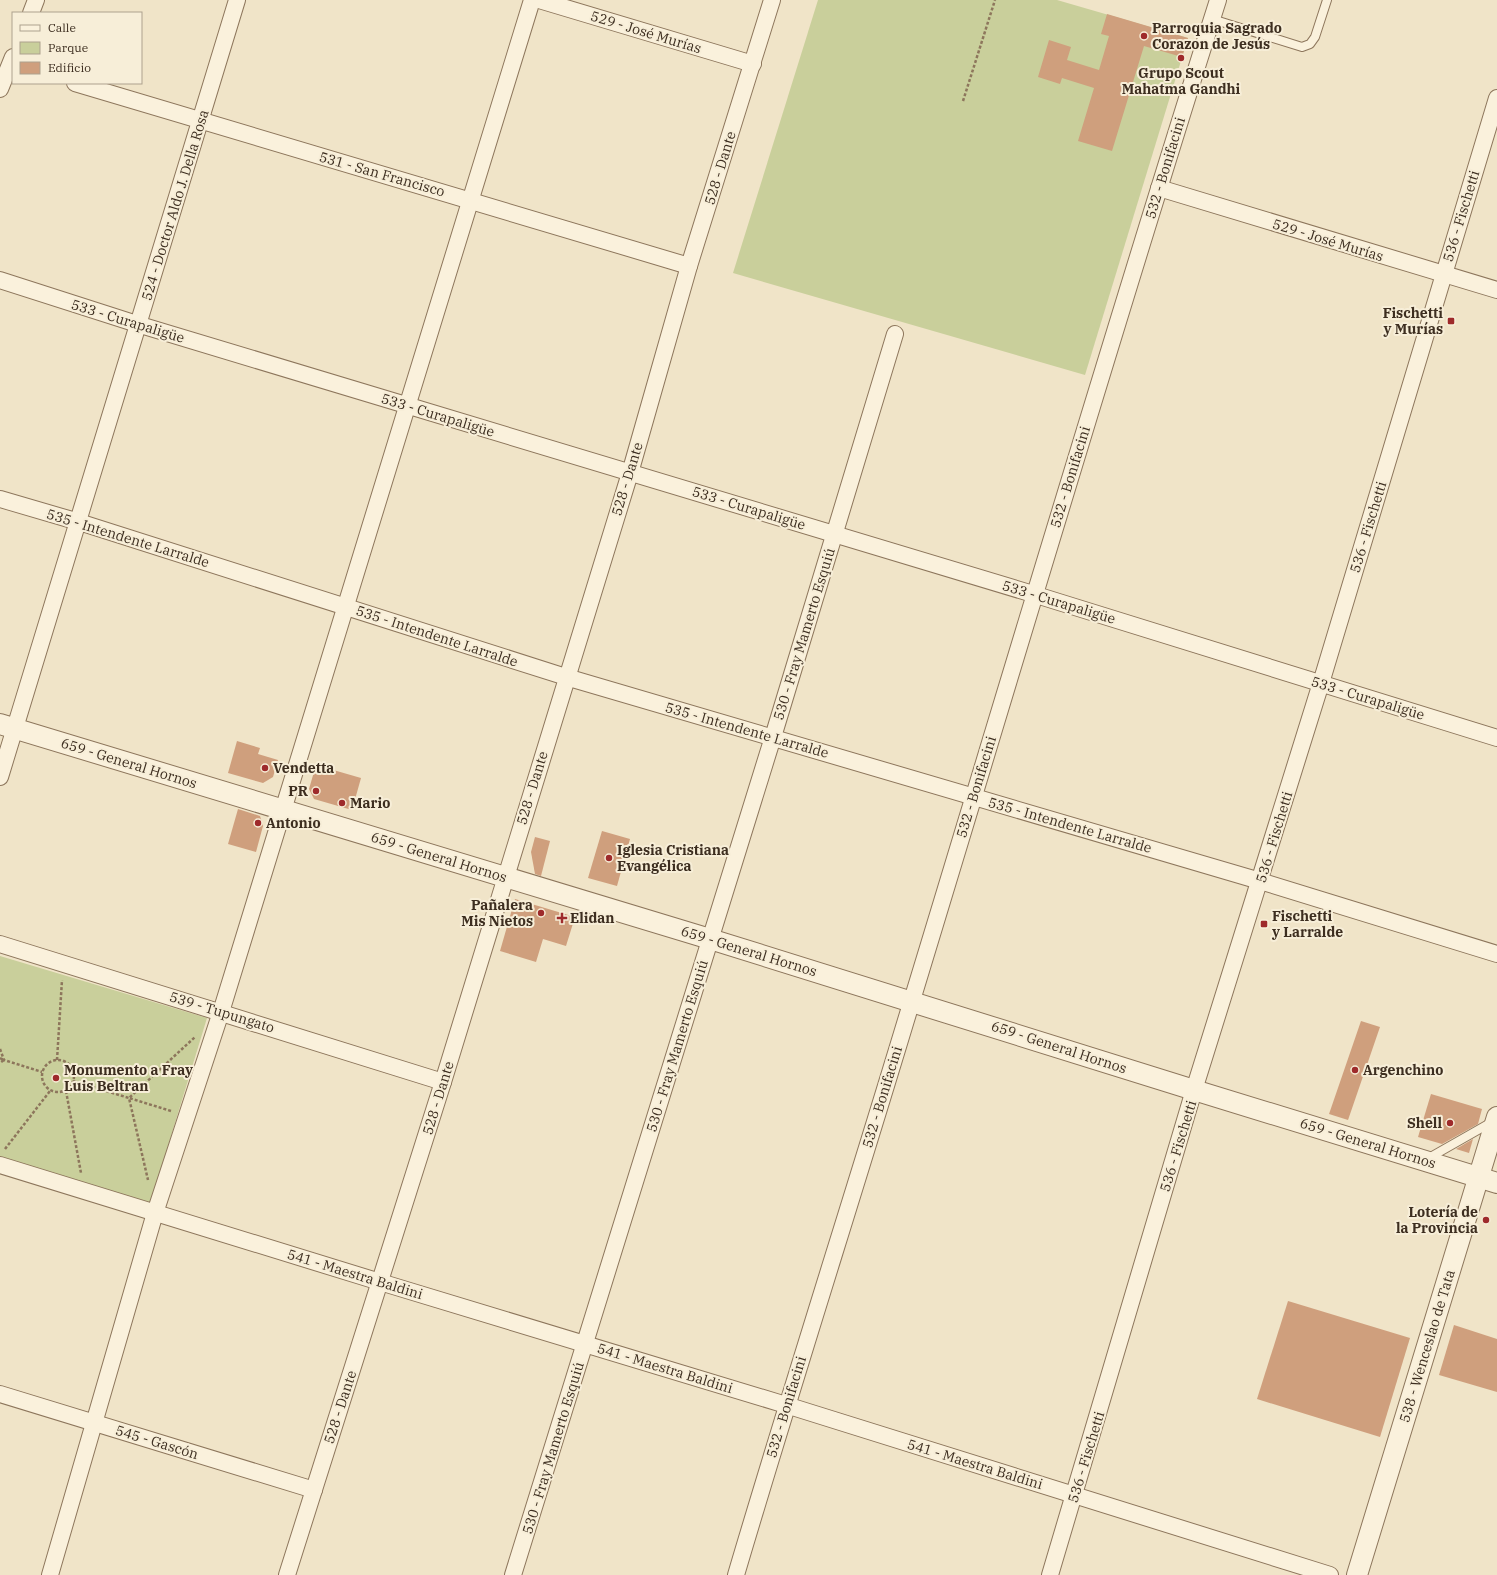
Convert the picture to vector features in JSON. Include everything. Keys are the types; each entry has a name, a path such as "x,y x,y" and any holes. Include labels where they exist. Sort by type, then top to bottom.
{"street":[{"path":"31,12 36,0"},
{"name":"524 - Doctor Aldo J. Della Rosa","path":"0,777 7,727 79,522 237,0"},
{"path":"50,1575 155,1213 222,1012 532,0"},
{"name":"529 - José Murías","path":"539,0 753,64"},
{"name":"528 - Dante","path":"286,1575 443,1082 566,677 630,473 689,266 772,0"},
{"name":"532 - Bonifacini","path":"736,1575 786,1405 912,1001 1033,594 1218,0"},
{"path":"0,89 9,61"},
{"name":"531 - San Francisco","path":"78,84 689,266"},
{"name":"536 - Fischetti","path":"1050,1575 1194,1090 1321,683 1497,98"},
{"name":"529 - José Murías","path":"1159,188 1443,275 1497,290"},
{"name":"533 - Curapaligüe","path":"0,280 138,324 1033,594 1497,738"},
{"name":"530 - Fray Mamerto Esquiú","path":"514,1575 773,737 895,334"},
{"name":"535 - Intendente Larralde","path":"0,499 79,522 566,677 1260,881 1497,954"},
{"name":"659 - General Hornos","path":"7,727 710,938 1194,1090 1488,1180"},
{"name":"539 - Tupungato","path":"0,944 443,1082"},
{"name":"538 - Wenceslao de Tata","path":"1357,1575 1488,1180 1496,1118"},
{"name":"541 - Maestra Baldini","path":"0,1165 84,1192 786,1405 1330,1575"},
{"name":"545 - Gascón","path":"0,1394 314,1490"}],"lane":[{"path":"1212,19 1302,47 1310,44 1315,37 1326,0"},
{"path":"1425,1161 1496,1118"}],"path":[{"path":"963,101 995,0"},
{"path":"57,1060 63,963"},
{"path":"129,1098 198,1034"},
{"path":"0,1049 4,1060"},
{"path":"0,1058 42,1072"},
{"path":"0,1063 4,1060"},
{"path":"57,1060 62,1060 71,1067 74,1072 73,1081 70,1088 61,1093 50,1091 43,1084 41,1079 42,1072 47,1064 57,1060"},
{"path":"73,1081 187,1116"},
{"path":"0,1155 50,1091"},
{"path":"66,1091 84,1192"},
{"path":"129,1098 148,1182"},
{"path":"76,1145 81,1144"}],"green space":[{"path":"818,0 1057,0 1188,38 1085,375 733,273"},
{"path":"0,956 207,1018 150,1205 0,1160"}],"building":[{"path":"1107,14 1188,38 1182,57 1144,46 1112,151 1078,141 1094,88 1062,78 1060,84 1038,77 1049,40 1071,47 1067,60 1099,70 1109,36 1101,34"},
{"path":"237,741 260,748 258,754 278,760 273,777 263,783 228,773"},
{"path":"316,765 361,778 352,810 314,799 309,789"},
{"path":"238,809 260,816 263,826 256,852 228,844"},
{"name":"Iglesia Cristiana Evangélica","path":"602,831 630,839 617,886 588,878"},
{"path":"535,837 550,841 541,876 535,874 531,852"},
{"path":"515,899 575,917 566,946 543,939 536,962 500,951"},
{"name":"Argenchino","path":"1361,1021 1380,1027 1348,1120 1329,1114"},
{"name":"Shell","path":"1431,1094 1482,1109 1478,1124 1442,1144 1418,1137"},
{"path":"1473,1139 1469,1153 1456,1149"},
{"path":"1288,1301 1410,1338 1380,1437 1257,1399"},
{"path":"1454,1325 1497,1339 1497,1392 1439,1375"}],"place":[{"name":"Parroquia Sagrado Corazon de Jesús","path":"1144,36"},
{"name":"Grupo Scout Mahatma Gandhi","path":"1181,58"},
{"name":"Fischetti y Murías","path":"1451,321"},
{"name":"Vendetta","path":"265,768"},
{"name":"PR","path":"316,791"},
{"name":"Mario","path":"342,803"},
{"name":"Antonio","path":"258,823"},
{"name":"Iglesia Cristiana Evangélica","path":"609,858"},
{"name":"Pañalera Mis Nietos","path":"541,913"},
{"name":"Elidan","path":"562,918"},
{"name":"Fischetti y Larralde","path":"1264,924"},
{"name":"Argenchino","path":"1355,1070"},
{"name":"Monumento a Fray Luis Beltran","path":"56,1078"},
{"name":"Shell","path":"1450,1123"},
{"name":"Lotería de la Provincia","path":"1486,1220"}]}
